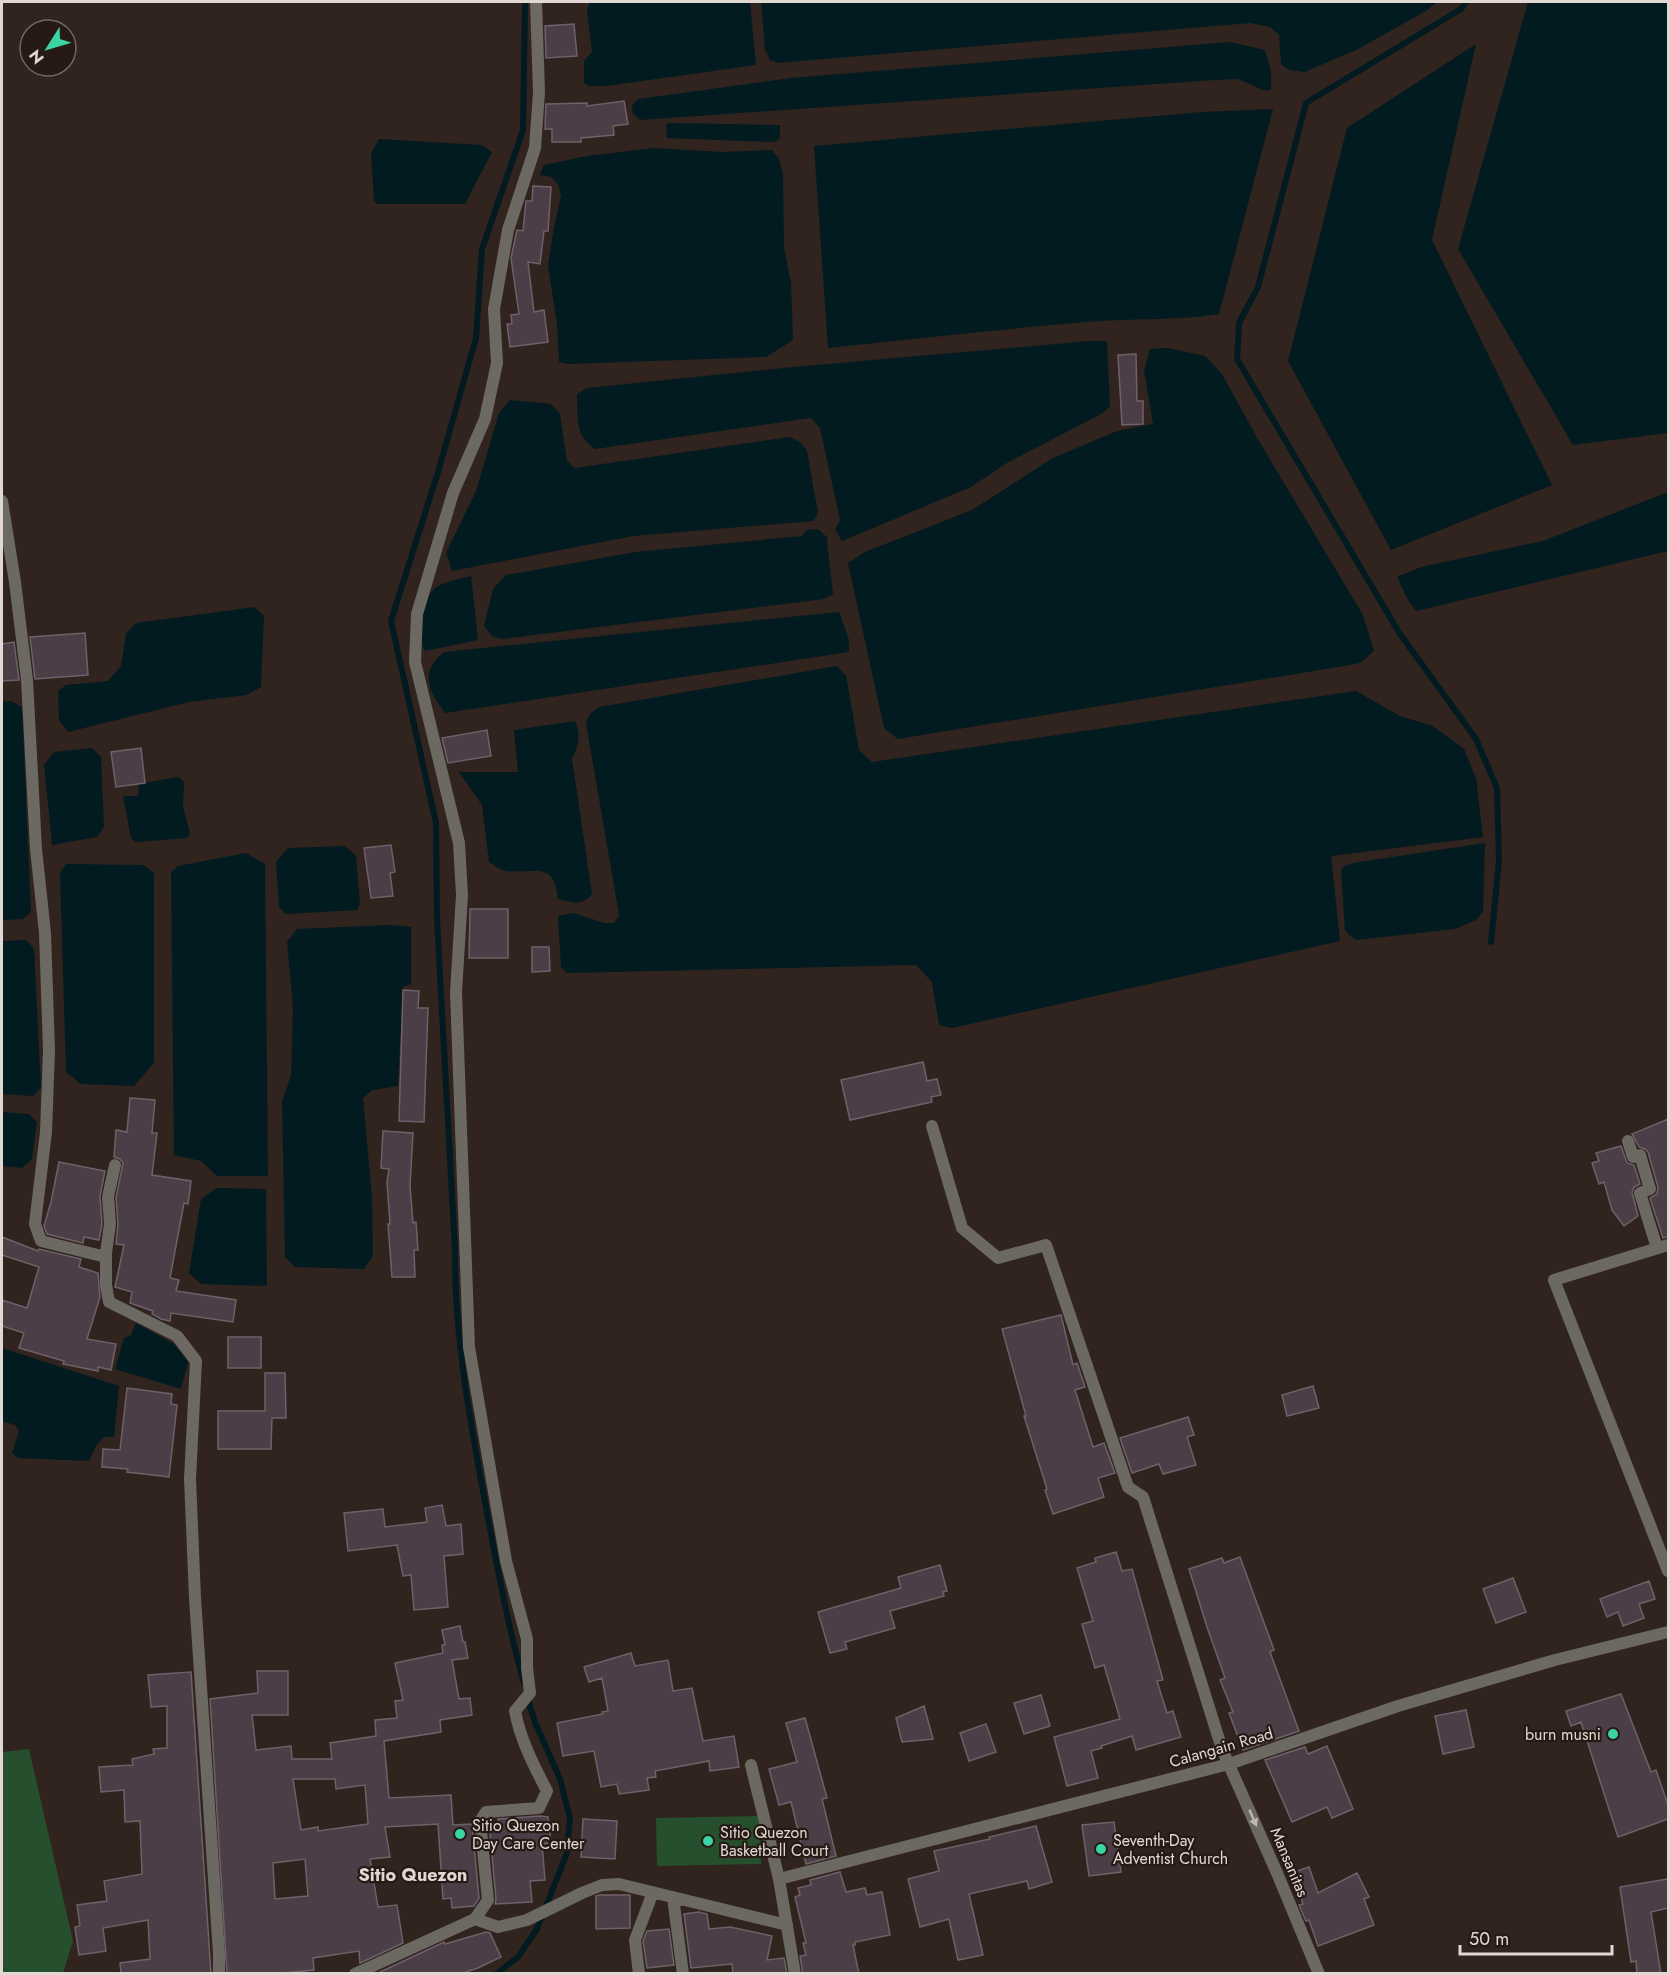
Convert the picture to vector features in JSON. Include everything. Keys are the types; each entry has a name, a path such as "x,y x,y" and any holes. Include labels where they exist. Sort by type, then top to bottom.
{"street":[{"path":"355,1974 475,1919 488,1900 480,1821 486,1812 539,1808 547,1791 532,1763 515,1712 530,1693 527,1639 506,1560 469,1347 456,992 462,895 459,843 415,662 417,614 453,493 485,419 497,363 494,309 506,241 535,148 538,92 536,2"},
{"path":"2,501 27,680 36,849 45,933 48,1050 46,1120 35,1224 41,1241 106,1257"},
{"name":"Mansanitas","path":"932,1126 962,1227 998,1258 1046,1245 1128,1487 1143,1497 1222,1749 1319,1974"},
{"path":"1628,1141 1633,1157 1640,1155 1650,1189 1640,1192 1662,1246 1554,1280 1668,1571"},
{"path":"115,1165 108,1197 110,1224 106,1257 106,1285 109,1302 177,1336 196,1361 190,1479 195,1598 219,1974"},
{"name":"Calangain Road","path":"779,1879 1229,1764 1398,1706 1555,1660 1668,1632"},
{"path":"751,1765 779,1879 795,1974"},
{"path":"475,1919 498,1927 527,1920 602,1885 619,1884 787,1925"},
{"path":"639,1974 635,1940 653,1892"},
{"path":"673,1897 683,1974"}],"green space":[{"path":"29,1749 73,1941 63,1973 2,1973 2,1752"},
{"name":"Sitio Quezon Basketball Court","path":"760,1816 761,1864 657,1866 656,1818"}],"water":[{"path":"590,2 750,2 756,65 607,86 589,86 584,83 584,61 592,52 587,10"},
{"path":"761,2 1437,2 1426,11 1358,49 1305,72 1289,70 1281,64 1279,35 1270,27 1250,23 778,63 770,60 765,49"},
{"path":"1528,2 1668,2 1668,433 1573,445 1458,249"},
{"path":"1231,42 1265,50 1271,71 1271,90 1263,90 1238,79 640,120 633,114 632,105 638,99 791,78"},
{"path":"1476,44 1432,240 1552,485 1391,550 1288,361 1347,128"},
{"path":"1273,109 1219,314 1055,325 828,348 814,146 1202,112"},
{"path":"669,123 780,125 780,138 774,142 667,138 666,125"},
{"path":"379,139 481,145 492,152 465,204 377,204 374,201 371,153"},
{"path":"654,148 722,152 772,150 779,159 783,173 784,247 791,283 793,340 766,357 569,364 559,362 557,324 548,266 561,196 558,184 551,177 540,175 544,165 587,156"},
{"path":"1107,341 1110,406 1103,413 1007,463 971,487 842,541 835,530 840,520 820,428 811,418 595,449 583,438 578,425 577,394 587,388"},
{"path":"1168,348 1205,356 1222,374 1256,436 1363,615 1374,651 1360,663 898,739 884,728 848,563 865,552 972,510 1053,458 1117,431 1153,424 1144,370 1150,349"},
{"path":"510,400 551,404 560,414 567,461 575,468 790,437 800,442 807,451 818,513 813,521 633,536 452,571 446,553 476,491 499,413"},
{"path":"1668,492 1668,551 1416,611 1397,577 1421,567 1543,541"},
{"path":"818,529 828,538 833,594 824,599 502,639 492,636 484,626 493,589 506,575 635,552 802,536 806,530"},
{"path":"471,576 478,640 425,651 421,628 422,618 431,593 435,588 453,580"},
{"path":"254,607 264,616 261,687 247,695 189,702 68,732 59,720 58,691 66,685 108,681 121,666 126,634 136,623"},
{"path":"839,612 849,640 849,652 445,713 434,697 429,682 431,667 444,652"},
{"path":"837,666 846,675 859,750 872,762 1356,691 1400,716 1433,726 1464,749 1476,778 1483,837 1331,856 1340,941 952,1028 939,1025 932,982 916,965 567,973 561,967 558,916 574,913 604,923 614,923 619,915 586,723 590,714 599,707"},
{"path":"11,701 22,707 31,912 23,919 2,920 2,702"},
{"path":"575,721 578,740 572,759 592,894 581,902 558,899 556,886 547,873 506,871 489,862 482,805 459,772 518,772 514,730"},
{"path":"92,748 101,757 104,827 97,837 52,845 44,765 54,752"},
{"path":"178,777 184,782 183,807 190,833 187,838 136,842 131,838 123,796 138,796 139,784"},
{"path":"1485,843 1483,911 1476,920 1455,929 1357,940 1345,930 1341,869 1344,866"},
{"path":"345,846 356,856 360,904 357,910 286,914 279,907 276,862 288,848"},
{"path":"246,853 265,864 268,1176 217,1176 201,1161 174,1155 171,872 178,866"},
{"path":"66,864 143,865 154,873 154,1063 134,1086 81,1084 66,1072 60,873"},
{"path":"390,925 411,927 411,984 403,987 398,1086 373,1090 363,1098 372,1197 373,1256 364,1269 295,1267 285,1257 282,1101 291,1076 293,1008 287,942 297,929"},
{"path":"26,940 34,949 41,1088 33,1096 2,1094 2,941"},
{"path":"2,1112 29,1114 37,1122 32,1159 22,1168 2,1166"},
{"path":"217,1188 266,1189 267,1286 201,1284 189,1273 201,1199"},
{"path":"136,1323 174,1344 188,1362 181,1389 115,1369 124,1338 131,1335"},
{"path":"2,1348 119,1386 114,1437 104,1437 96,1446 89,1461 18,1458 12,1453 19,1431 15,1425 2,1421"}],"building":[{"path":"574,24 577,56 546,58 545,26"},
{"path":"624,101 628,124 613,126 614,135 581,138 581,142 552,142 552,129 545,129 546,104 587,103 587,106"},
{"path":"533,186 551,187 548,231 544,231 540,264 528,262 534,312 544,310 548,342 510,347 507,324 512,324 511,315 519,314 511,258 517,230 523,231 526,201 532,201"},
{"path":"1136,354 1137,401 1143,401 1143,424 1122,425 1118,355"},
{"path":"85,633 88,675 35,679 30,637"},
{"path":"14,642 19,680 2,681 2,644"},
{"path":"487,730 491,756 448,763 442,738"},
{"path":"141,748 145,783 116,787 111,752"},
{"path":"391,845 395,872 390,873 393,896 371,898 364,848"},
{"path":"470,909 508,909 508,958 469,958"},
{"path":"532,947 549,947 550,971 532,972"},
{"path":"403,990 419,991 418,1008 428,1008 424,1122 399,1121"},
{"path":"923,1062 927,1081 937,1079 941,1095 931,1097 932,1102 850,1120 841,1080"},
{"path":"130,1098 155,1100 152,1133 157,1133 152,1175 191,1181 188,1204 184,1203 170,1278 179,1280 176,1291 236,1300 233,1322 171,1313 170,1321 161,1319 152,1314 153,1311 130,1303 132,1292 115,1287 124,1245 116,1244 118,1224 116,1198 123,1163 114,1157 116,1130 127,1132"},
{"path":"1668,1119 1668,1237 1663,1238 1650,1198 1657,1194 1658,1187 1648,1152 1639,1147 1632,1134"},
{"path":"383,1131 413,1133 410,1186 418,1250 414,1250 415,1277 392,1277 388,1224 390,1224 387,1182 389,1169 381,1168"},
{"path":"1621,1146 1627,1163 1634,1165 1640,1184 1634,1187 1632,1192 1638,1216 1624,1226 1612,1210 1604,1182 1599,1184 1592,1163 1599,1161 1596,1153"},
{"path":"59,1162 105,1171 100,1196 102,1224 99,1240 84,1237 83,1243 47,1234 44,1226"},
{"path":"2,1237 38,1251 39,1249 81,1259 79,1267 98,1273 100,1297 87,1339 116,1344 111,1370 98,1367 98,1371 63,1364 64,1361 19,1348 24,1333 2,1326 2,1300 27,1308 39,1267 2,1255"},
{"path":"1061,1315 1073,1365 1077,1363 1085,1387 1075,1390 1093,1447 1104,1443 1115,1473 1098,1478 1104,1497 1053,1514 1024,1416 1026,1416 1002,1329"},
{"path":"228,1337 261,1337 261,1368 228,1368"},
{"path":"265,1373 285,1373 286,1418 272,1418 271,1449 218,1449 218,1411 265,1411"},
{"path":"1313,1386 1319,1408 1287,1416 1282,1395"},
{"path":"127,1388 172,1394 171,1404 177,1405 169,1477 127,1472 128,1469 102,1467 103,1449 120,1450"},
{"path":"1188,1417 1194,1435 1187,1437 1196,1465 1163,1474 1159,1464 1132,1473 1120,1438"},
{"path":"442,1505 446,1526 461,1524 463,1554 444,1556 448,1607 414,1610 411,1575 403,1576 397,1545 348,1551 344,1513 383,1509 385,1527 427,1522 425,1508"},
{"path":"1116,1552 1122,1571 1132,1569 1163,1680 1157,1681 1167,1713 1173,1711 1181,1737 1136,1750 1132,1736 1101,1746 1102,1748 1091,1751 1098,1778 1067,1786 1054,1737 1120,1719 1104,1665 1095,1668 1082,1624 1093,1621 1077,1568 1096,1562 1095,1558"},
{"path":"1240,1557 1274,1650 1270,1652 1299,1731 1243,1750 1229,1713 1233,1712 1220,1680 1225,1678 1189,1569 1222,1558 1224,1563"},
{"path":"940,1565 947,1591 943,1592 944,1596 890,1611 895,1628 845,1642 847,1649 830,1653 818,1612 901,1588 898,1577"},
{"path":"1513,1578 1526,1612 1496,1623 1483,1589"},
{"path":"1649,1581 1655,1599 1639,1604 1644,1618 1623,1626 1618,1612 1607,1617 1600,1599"},
{"path":"460,1626 468,1658 452,1660 459,1699 470,1698 472,1715 440,1720 441,1732 384,1741 389,1798 451,1795 453,1825 472,1824 479,1898 474,1906 452,1908 451,1898 443,1899 438,1824 385,1827 390,1857 370,1859 378,1907 397,1905 403,1943 360,1963 359,1951 313,1958 314,1970 273,1974 227,1974 210,1699 258,1693 257,1671 288,1671 288,1715 252,1715 256,1750 291,1746 292,1759 332,1759 330,1743 376,1736 375,1720 397,1718 395,1701 403,1700 395,1663 443,1653 442,1645 445,1645 442,1630","holes":["293,1779 335,1779 336,1789 365,1785 368,1824 318,1831 318,1827 301,1830","305,1859 308,1896 275,1899 273,1863"]},
{"path":"631,1653 635,1666 668,1660 673,1691 692,1688 703,1741 734,1736 739,1767 710,1771 709,1761 655,1771 656,1777 647,1778 649,1790 619,1794 617,1784 601,1787 594,1751 563,1756 557,1723 608,1711 602,1678 589,1682 584,1667"},
{"path":"191,1672 211,1974 121,1974 120,1963 150,1959 148,1920 103,1928 106,1951 79,1955 75,1927 80,1926 77,1905 107,1901 104,1881 142,1874 140,1821 125,1822 124,1790 101,1792 99,1767 133,1765 132,1759 154,1754 153,1749 167,1748 167,1706 151,1707 148,1675"},
{"path":"1621,1694 1651,1772 1656,1770 1668,1805 1668,1819 1618,1837 1581,1722 1571,1726 1566,1711"},
{"path":"1041,1695 1050,1726 1024,1734 1014,1703"},
{"path":"924,1706 933,1739 902,1742 896,1718"},
{"path":"1466,1710 1474,1747 1443,1754 1435,1716"},
{"path":"805,1718 827,1798 822,1799 836,1856 806,1864 791,1802 779,1805 769,1769 797,1762 786,1723"},
{"path":"986,1724 996,1752 969,1761 960,1733"},
{"path":"1327,1746 1353,1809 1332,1818 1327,1807 1292,1822 1265,1760 1305,1747 1308,1754"},
{"path":"548,1817 551,1843 542,1844 545,1880 530,1881 532,1902 495,1904 489,1823 498,1823 498,1819"},
{"path":"583,1819 617,1821 615,1859 581,1857"},
{"name":"Seventh-Day Adventist Church","path":"1114,1822 1121,1872 1089,1876 1082,1825"},
{"path":"1036,1826 1052,1882 1029,1889 1027,1881 969,1894 983,1955 958,1960 949,1919 920,1927 908,1879 939,1871 934,1851"},
{"path":"1309,1867 1318,1893 1357,1873 1369,1897 1364,1899 1374,1925 1318,1946 1309,1920 1306,1921 1299,1905 1303,1904 1292,1873"},
{"path":"840,1872 846,1892 865,1888 867,1895 882,1892 890,1935 855,1942 853,1945 859,1974 803,1974 800,1956 806,1955 803,1943 806,1943 795,1897 800,1895 798,1888 811,1885 810,1880"},
{"path":"1668,1879 1668,1908 1651,1912 1661,1974 1637,1974 1636,1961 1631,1962 1620,1887"},
{"path":"630,1895 630,1928 596,1929 596,1896"},
{"path":"699,1912 707,1914 709,1929 730,1927 772,1936 767,1960 784,1958 787,1974 733,1974 732,1964 691,1968 684,1914"},
{"path":"669,1929 674,1965 647,1968 643,1941 647,1931"},
{"path":"486,1932 490,1933 501,1957 478,1968 460,1974 380,1974 444,1942 445,1944"}],"waterway":[{"path":"524,1683 508,1620 487,1513 460,1349 437,921 436,823 391,621 438,472 476,338 482,249 523,130 525,2"},
{"path":"1466,2 1461,9 1306,103 1258,287 1239,323 1237,359 1400,634 1476,739 1497,788 1499,861 1491,942"},
{"path":"496,1974 518,1957 537,1929 567,1853 570,1818 560,1779 535,1722 527,1696"}],"place":[{"name":"burn musni","path":"1613,1734"},
{"name":"Sitio Quezon Day Care Center","path":"460,1834"},
{"name":"Sitio Quezon Basketball Court","path":"708,1841"},
{"name":"Seventh-Day Adventist Church","path":"1101,1849"}],"district":[{"name":"Sitio Quezon","path":"413,1875"}]}
